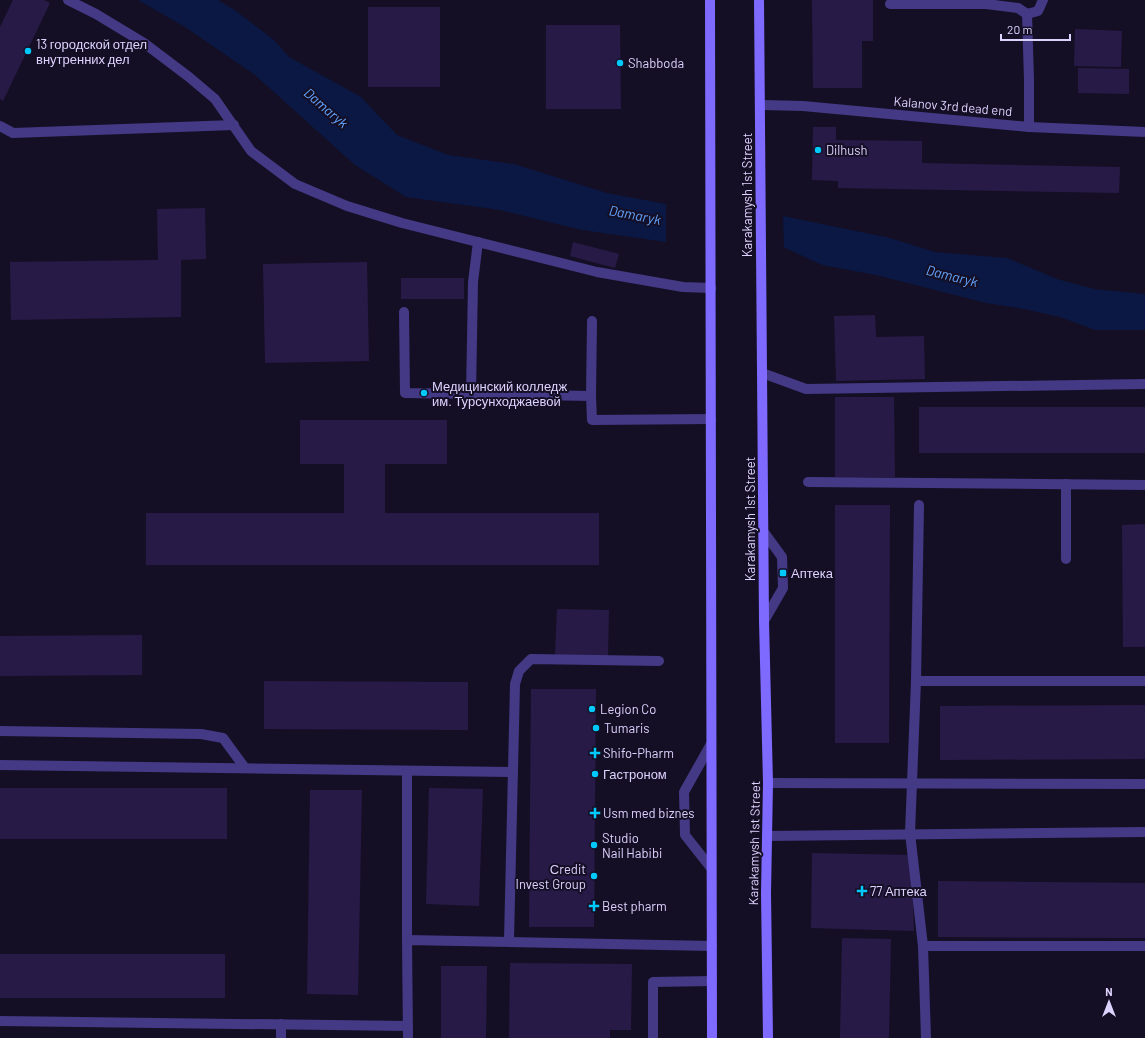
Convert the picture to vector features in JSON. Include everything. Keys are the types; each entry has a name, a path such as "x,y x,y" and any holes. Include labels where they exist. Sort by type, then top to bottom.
{"main road":[{"path":"710,0 712,1038"},
{"name":"Karakamysh 1st Street","path":"759,0 764,621 768,784 766,893 768,1038"}],"street":[{"path":"68,0 96,14 144,43 215,99 251,151 295,184 347,206 402,223 597,272 683,287 711,282"},
{"path":"890,4 986,2 1018,8 1027,14 1038,11 1043,0"},
{"path":"1027,14 1030,80 1029,127"},
{"name":"Kalanov 3rd dead end","path":"760,105 803,106 1029,127 1145,132"},
{"path":"0,135 13,133 234,125"},
{"path":"0,126 13,133"},
{"path":"471,394 473,282 478,242"},
{"path":"404,312 404,393 591,396"},
{"path":"592,321 592,420 711,419"},
{"path":"762,373 806,389 1145,384"},
{"path":"808,482 1145,485"},
{"path":"1066,484 1066,559"},
{"path":"919,505 916,681 910,833 923,946 926,1038"},
{"path":"763,531 782,557 783,588 764,621"},
{"path":"509,940 516,684 519,671 531,659 659,661"},
{"path":"916,681 1145,681"},
{"path":"0,731 201,734 223,738 245,768"},
{"path":"711,744 684,792 685,835 711,868"},
{"path":"0,765 514,772"},
{"path":"407,771 408,1038"},
{"path":"768,784 1145,784"},
{"path":"767,836 910,833 1145,832"},
{"path":"407,940 509,940 712,946"},
{"path":"923,946 1145,946"},
{"path":"653,1038 653,982 712,980"},
{"path":"0,1021 408,1026"},
{"path":"281,1024 281,1038"}],"water":[{"name":"Damaryk","path":"138,0 218,0 236,11 274,40 289,57 361,97 397,135 448,155 514,164 607,193 666,204 783,216 890,238 935,252 1007,258 1057,279 1094,289 1145,294 1145,330 1095,330 1060,317 986,303 876,275 822,265 783,247 666,242 582,230 500,210 406,197 355,165 255,75 185,27"}],"pier":[{"path":"666,202 783,214 784,249 666,244"}],"building":[{"path":"13,0 44,0 50,3 3,101 0,99 0,27"},
{"path":"812,0 873,0 873,41 862,41 862,88 813,88"},
{"path":"368,7 440,7 440,87 368,87"},
{"path":"546,25 620,25 621,109 546,109"},
{"path":"1075,29 1122,31 1121,67 1074,66"},
{"path":"1078,68 1129,69 1129,94 1078,93"},
{"path":"813,127 836,127 836,140 922,141 922,163 1120,167 1119,193 838,188 838,181 812,180"},
{"path":"205,208 206,259 181,260 181,317 11,320 10,262 158,260 157,209"},
{"path":"573,242 619,254 615,268 570,256"},
{"path":"367,262 369,361 265,363 263,264"},
{"path":"401,278 464,278 464,299 401,299"},
{"path":"875,315 876,337 924,336 925,379 836,381 834,316"},
{"path":"835,397 894,397 895,477 835,477"},
{"path":"919,407 1145,407 1145,453 919,453"},
{"path":"300,420 447,420 447,464 385,464 385,513 599,513 599,565 146,565 146,513 344,513 344,464 300,464"},
{"path":"835,505 890,505 889,743 835,743"},
{"path":"1145,524 1145,647 1123,647 1122,525"},
{"path":"557,609 609,610 608,657 555,655"},
{"path":"142,635 142,675 0,676 0,636"},
{"path":"264,681 468,682 468,730 264,729"},
{"path":"531,689 596,689 594,927 529,927"},
{"path":"1145,705 1145,759 940,760 940,706"},
{"path":"0,788 227,788 227,839 0,839"},
{"path":"429,788 483,789 479,906 426,904"},
{"path":"310,790 362,790 358,995 307,994"},
{"name":"77 Аптека","path":"812,853 911,855 914,931 811,928"},
{"path":"938,881 1145,883 1145,938 938,937"},
{"path":"842,938 891,939 889,1038 840,1038"},
{"path":"0,954 225,954 225,998 0,998"},
{"path":"510,963 632,964 631,1030 610,1030 610,1038 509,1038"},
{"path":"441,966 487,966 486,1038 441,1038"}],"place":[{"name":"13 городской отдел внутренних дел","path":"28,51"},
{"name":"Shabboda","path":"620,63"},
{"name":"Dilhush","path":"818,150"},
{"name":"Медицинский колледж им. Турсунходжаевой","path":"424,393"},
{"name":"Аптека","path":"783,573"},
{"name":"Legion Co","path":"592,709"},
{"name":"Tumaris","path":"596,728"},
{"name":"Shifo-Pharm","path":"595,753"},
{"name":"Гастроном","path":"595,774"},
{"name":"Usm med biznes","path":"595,813"},
{"name":"Studio Nail Habibi","path":"594,845"},
{"name":"Сredit Invest Group","path":"594,876"},
{"name":"77 Аптека","path":"862,891"},
{"name":"Best pharm","path":"594,906"}]}
